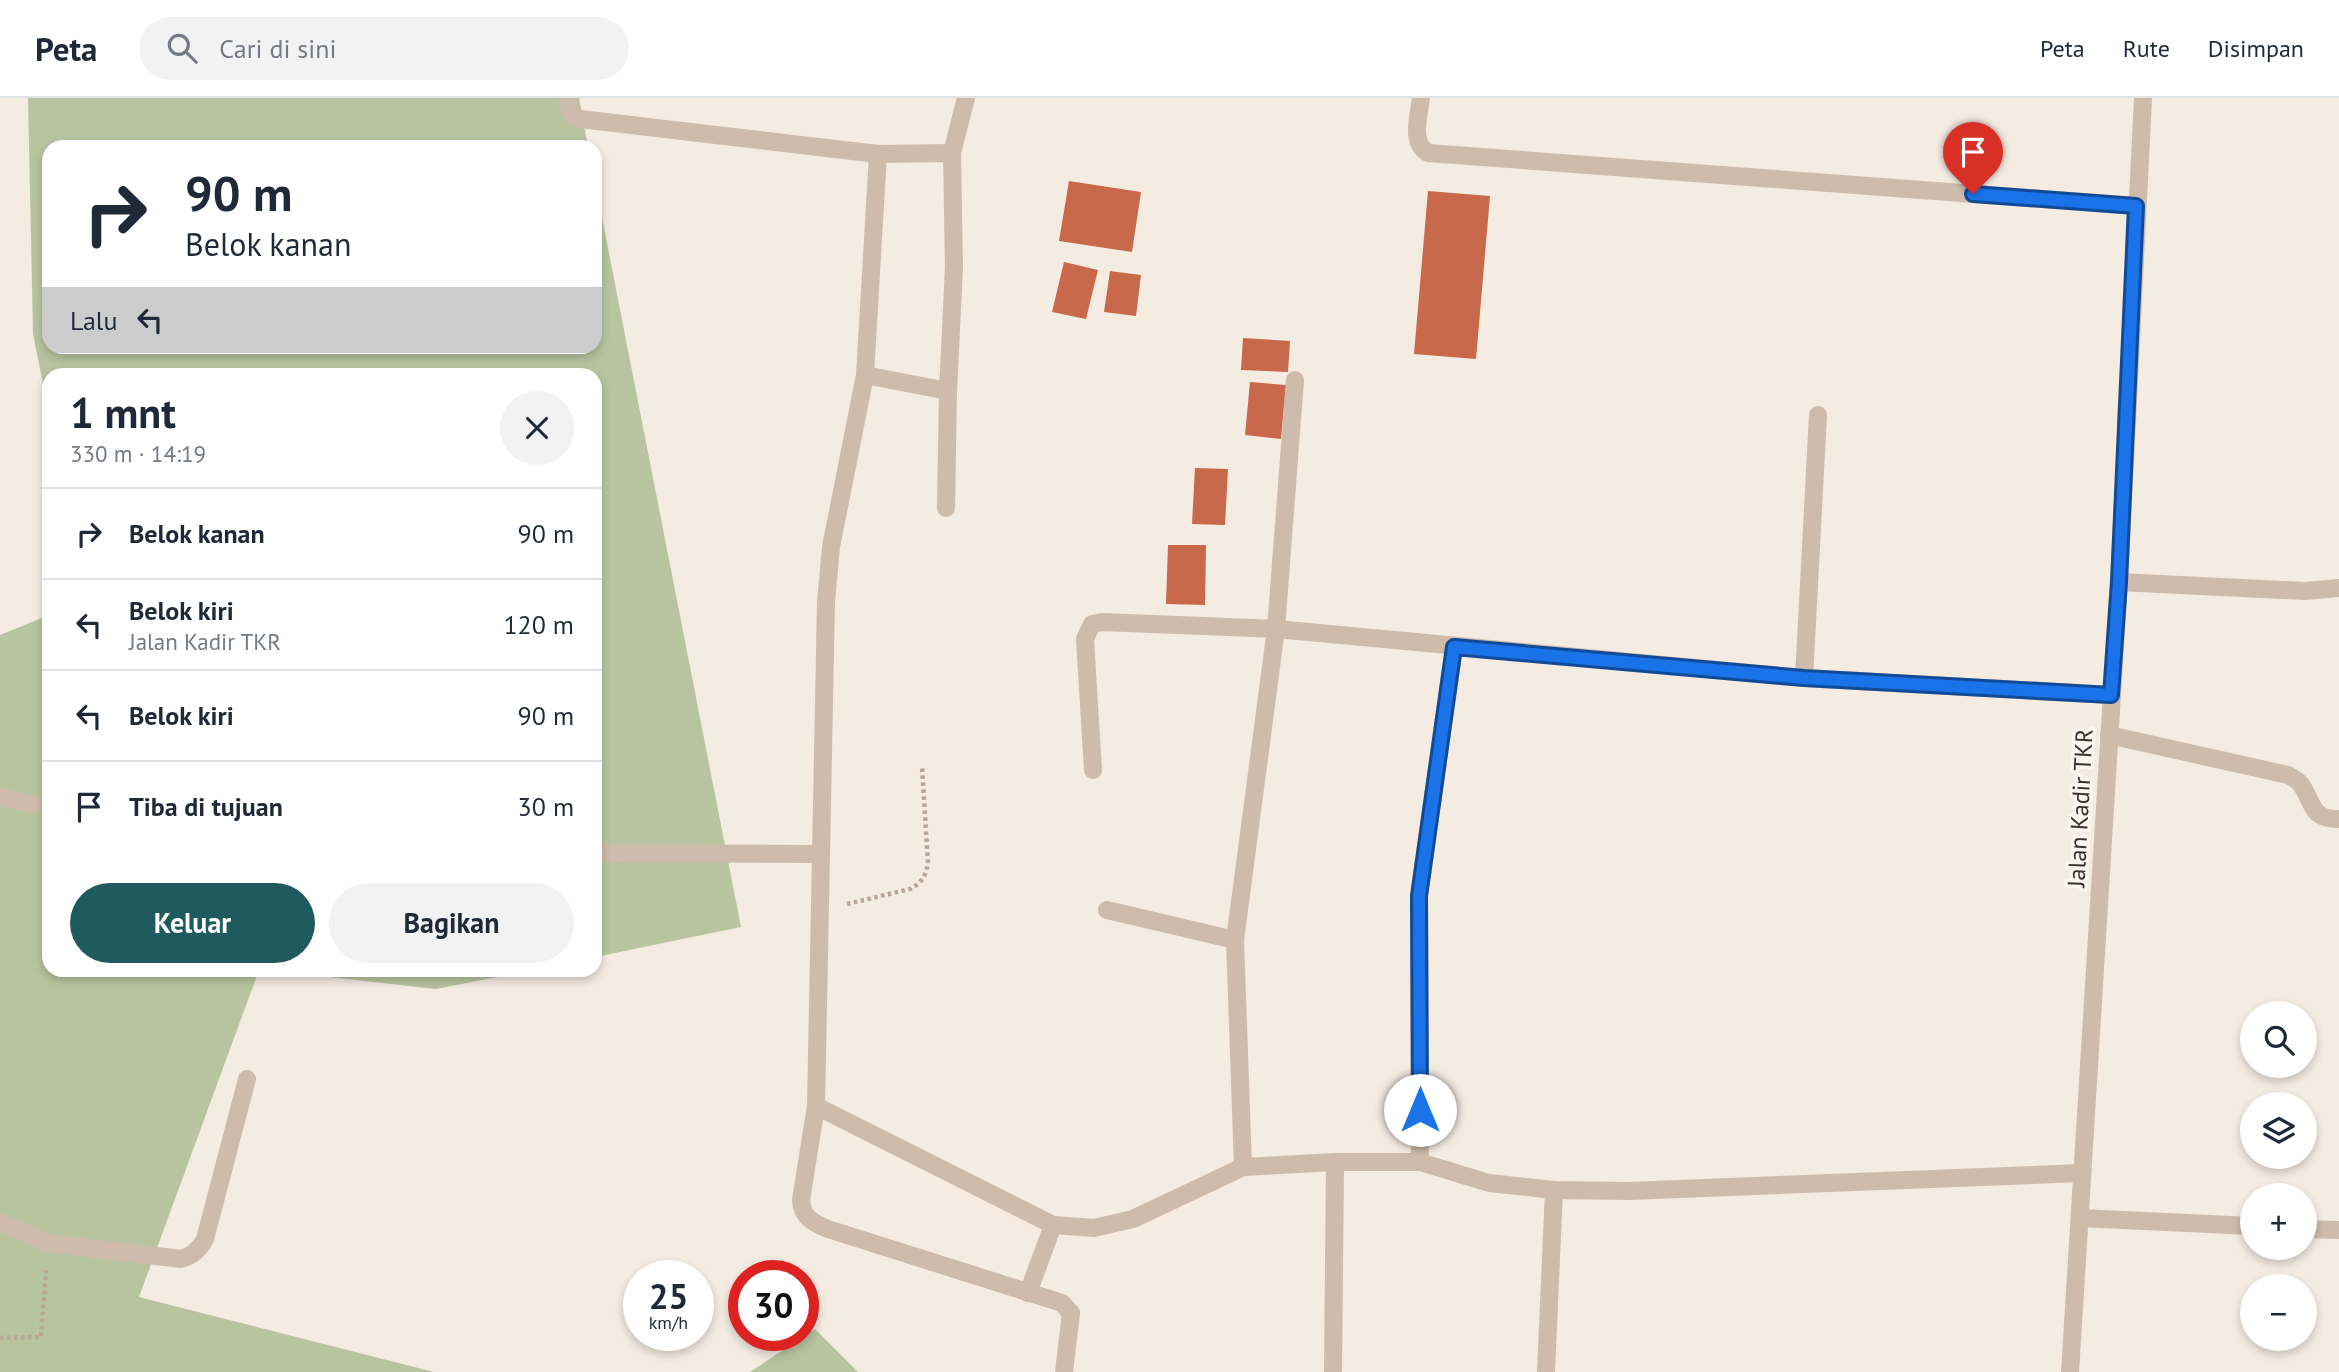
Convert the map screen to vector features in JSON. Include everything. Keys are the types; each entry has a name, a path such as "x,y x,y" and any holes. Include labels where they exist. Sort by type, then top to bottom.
{"street":[{"path":"568,98 570,112 580,119 878,154 952,153"},
{"path":"946,508 954,267 952,153 966,98"},
{"path":"1422,98 1417,142 1428,153 2136,206"},
{"name":"Jalan Kadir TKR","path":"2070,1372 2119,582 2143,98"},
{"path":"878,154 865,374 831,547 825,629 816,1106 801,1200 802,1209 810,1220 828,1229 1062,1303 1071,1313 1064,1372"},
{"path":"865,374 948,391"},
{"path":"1243,1167 1235,940 1276,629 1295,380"},
{"path":"1804,678 1818,415"},
{"path":"2119,582 2305,591 2339,588"},
{"path":"1093,770 1085,639 1092,624 1102,622 1276,629 1804,678 2111,695"},
{"path":"1420,1162 1419,896 1454,647"},
{"path":"2109,735 2288,775 2301,783 2313,810 2327,819 2339,819"},
{"path":"0,797 42,806"},
{"path":"602,853 820,854"},
{"path":"1107,910 1235,940"},
{"path":"0,1222 48,1243 181,1259 189,1257 205,1239 247,1079"},
{"path":"816,1106 1053,1225 1094,1228 1133,1219 1243,1167 1335,1162 1420,1162 1489,1183 1553,1190 1629,1191 2082,1173"},
{"path":"1334,1372 1335,1162"},
{"path":"1546,1372 1553,1190"},
{"path":"2080,1218 2240,1225"},
{"path":"1028,1293 1053,1225"},
{"path":"2317,1229 2339,1230"}],"path":[{"path":"819,911 910,889 918,885 924,877 928,863 922,767"},
{"path":"0,1338 41,1337 48,1243"}],"green space":[{"path":"28,98 579,98 587,140 42,140 42,354 602,354 602,218 741,927 602,956 602,368 42,368 42,379 33,334"},
{"path":"42,618 42,977 256,977 139,1297 434,1372 0,1372 0,635"},
{"path":"329,977 497,977 436,989"},
{"path":"819,1333 858,1372 750,1372 782,1351 819,1351"}],"building":[{"path":"1069,181 1141,192 1132,252 1059,241"},
{"path":"1428,191 1490,196 1476,359 1414,354"},
{"path":"1064,262 1098,270 1086,319 1052,312"},
{"path":"1110,271 1141,275 1136,316 1104,312"},
{"path":"1243,338 1290,341 1288,372 1241,370"},
{"path":"1250,382 1286,385 1281,439 1245,435"},
{"path":"1195,468 1228,469 1225,525 1192,524"},
{"path":"1168,545 1206,545 1205,605 1166,604"}],"route":[{"path":"1420,1110 1419,896 1454,647 1804,678 2111,695 2119,582 2136,206 1973,194"}]}
